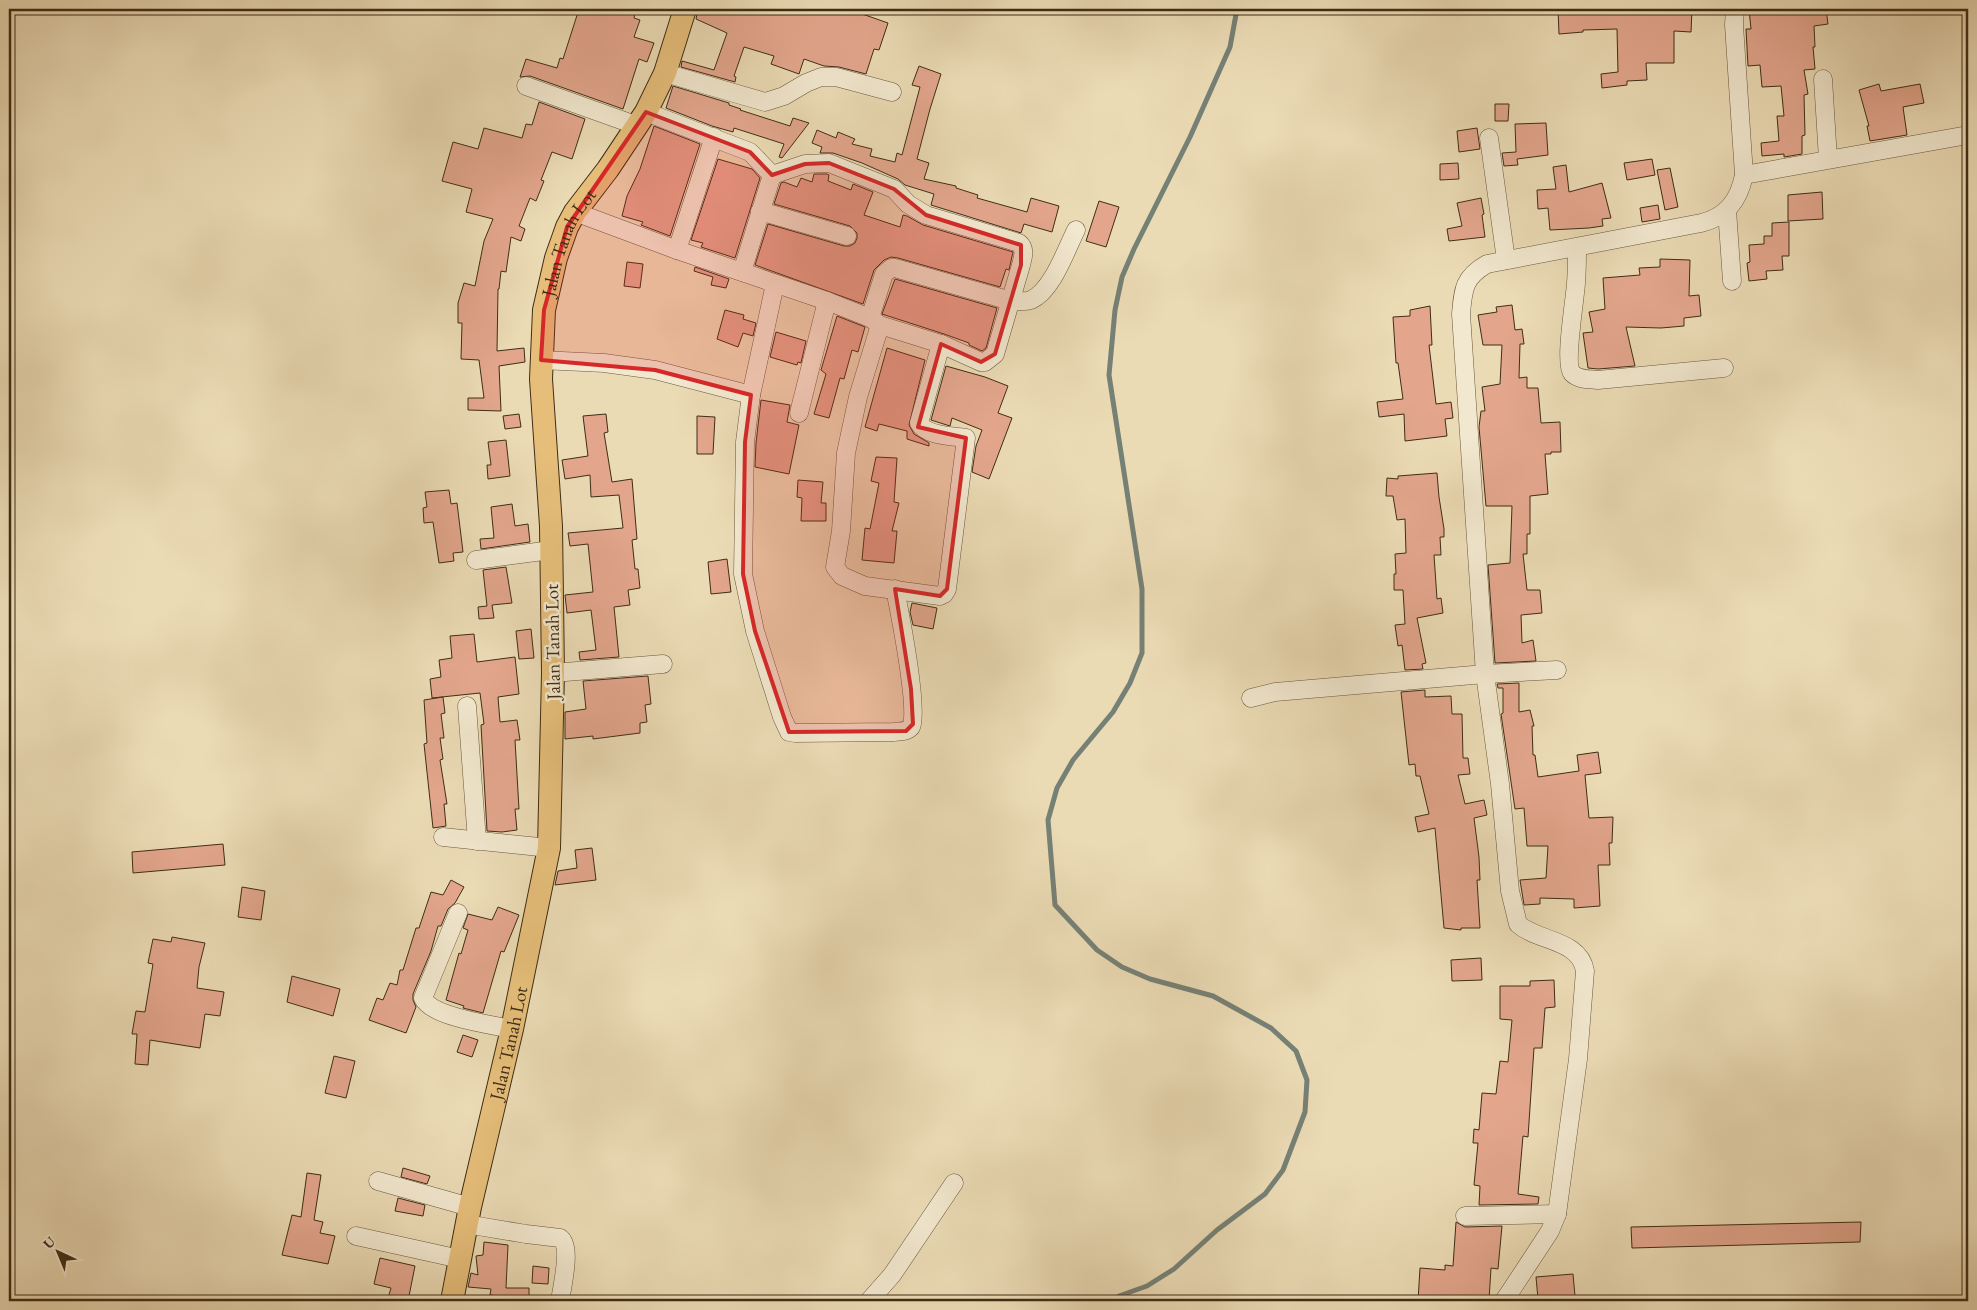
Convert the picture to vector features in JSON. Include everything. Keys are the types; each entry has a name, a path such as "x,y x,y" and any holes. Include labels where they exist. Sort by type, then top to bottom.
{"main road":[{"name":"Jalan Tanah Lot","path":"452,1301 468,1215 512,1029 549,848 553,673 551,550 541,379 544,310 556,258 575,212 642,119 665,72 685,9"}],"street":[{"path":"1504,1301 1550,1231 1558,1214 1578,1059 1584,994 1584,964 1567,946 1540,938 1518,924 1510,891 1500,784 1485,674 1461,314 1464,288 1469,277 1486,264 1702,223 1719,216 1727,210 1739,195 1744,176 1734,25 1735,9"},
{"path":"665,72 765,102 779,98 821,77 836,78 892,92"},
{"path":"1823,79 1828,159"},
{"path":"526,86 714,137 750,152 772,175"},
{"path":"1744,176 1828,159 1968,135"},
{"path":"677,250 714,137"},
{"path":"1489,138 1506,260"},
{"path":"575,212 677,250 827,301 875,321 941,344 981,362 985,362 996,354 1024,254 1023,248 1019,243 926,215 908,204 894,189 829,163 805,164 772,175"},
{"path":"742,272 772,175"},
{"path":"1727,210 1732,281"},
{"path":"760,212 847,236"},
{"path":"941,344 919,423 923,429 966,438 947,589 940,596 864,586 842,576 835,567 842,531 846,453 884,274 891,268 895,268 1011,301 1030,300 1041,292 1051,280 1076,230"},
{"path":"1577,248 1576,284 1569,353 1569,368 1572,374 1578,378 1598,380 1724,368"},
{"path":"775,284 751,395 745,442 743,574 755,630 782,717 789,732 886,732 906,731 910,728 913,721 911,689 895,589"},
{"path":"799,413 827,301"},
{"path":"541,360 604,363 656,370 751,395"},
{"path":"476,560 551,550"},
{"path":"553,673 663,664"},
{"path":"1251,698 1275,692 1485,674 1557,670"},
{"path":"468,706 477,840"},
{"path":"443,837 549,848"},
{"path":"458,913 422,998 432,1008 444,1013 512,1029"},
{"path":"378,1181 468,1215 526,1234 564,1240 567,1246 560,1301"},
{"path":"869,1301 892,1275 954,1183"},
{"path":"1465,1216 1558,1214"},
{"path":"356,1236 460,1259"}],"highlighted area":[{"path":"646,112 750,152 772,175 805,164 829,163 894,189 926,215 1021,245 1021,265 995,354 981,362 941,344 918,427 966,438 947,589 940,596 895,589 911,689 913,724 906,731 894,732 789,732 755,631 743,574 745,442 751,395 655,370 541,360 544,310 567,227"}],"building":[{"path":"579,9 636,9 634,18 640,20 634,37 654,43 647,62 639,59 623,109 530,76 520,77 526,59 557,68 560,58 563,59"},
{"path":"698,9 848,9 888,23 879,50 874,49 866,74 839,67 824,66 804,59 799,74 771,64 774,56 744,47 734,76 736,77 735,82 681,67 682,61 714,70 727,33 696,19"},
{"path":"1558,9 1692,9 1691,32 1674,31 1674,63 1646,63 1647,80 1627,81 1627,85 1602,88 1601,74 1618,72 1617,29 1583,30 1583,32 1559,34"},
{"path":"1749,9 1826,9 1828,24 1814,26 1815,69 1804,70 1808,94 1804,95 1805,135 1802,136 1802,154 1784,157 1784,154 1762,156 1761,143 1779,141 1777,116 1784,116 1781,86 1762,87 1760,65 1748,66 1746,29 1751,29"},
{"path":"919,66 941,74 917,159 929,163 924,179 956,186 956,188 978,195 977,198 1027,212 1031,198 1059,206 1052,232 1024,224 1021,233 931,205 934,194 905,185 898,179 862,163 833,153 820,153 822,147 812,143 817,130 836,138 838,132 855,139 852,144 872,149 870,156 895,162 897,153 902,155 920,87 912,85"},
{"path":"1879,84 1881,91 1920,84 1924,103 1903,107 1907,135 1870,141 1867,126 1869,126 1859,90"},
{"path":"673,86 729,103 729,105 740,110 790,126 793,118 809,123 782,158 779,157 784,144 734,128 733,132 712,126 666,108"},
{"path":"539,102 585,119 572,159 552,152 541,180 544,181 536,201 530,198 519,226 525,229 521,241 511,237 506,272 501,271 498,289 497,351 524,348 525,362 499,366 501,411 468,410 468,398 484,398 479,360 461,359 462,323 458,323 458,303 464,283 475,286 484,241 493,219 466,212 472,189 442,181 453,142 478,149 484,128 522,138 526,124 532,125"},
{"path":"1495,104 1509,104 1508,121 1495,121"},
{"path":"1546,123 1548,155 1517,159 1518,165 1504,166 1502,153 1516,152 1515,124"},
{"path":"654,126 700,144 670,236 641,225 643,222 622,216 627,196 640,169"},
{"path":"1477,128 1480,149 1459,152 1457,131"},
{"path":"718,159 752,169 760,178 735,258 701,247 703,243 691,240"},
{"path":"1652,159 1655,175 1627,180 1624,163"},
{"path":"1458,163 1459,179 1440,180 1440,164"},
{"path":"1566,165 1569,192 1602,183 1611,218 1602,219 1603,226 1550,230 1548,208 1538,209 1537,190 1556,189 1553,167"},
{"path":"1670,168 1678,207 1665,210 1657,170"},
{"path":"814,174 827,174 829,175 828,181 851,190 853,184 873,192 864,215 900,227 903,215 923,225 1013,252 1009,270 1006,269 1000,287 891,257 884,260 874,270 863,304 755,265 768,224 844,246 850,246 855,243 857,233 850,226 774,204 781,183 784,182 797,187 801,178 812,182"},
{"path":"1822,192 1823,219 1788,221 1788,195"},
{"path":"1481,198 1485,237 1449,241 1447,229 1462,226 1457,203"},
{"path":"1099,201 1119,207 1106,247 1086,241"},
{"path":"1658,205 1660,219 1642,222 1640,208"},
{"path":"1789,222 1789,256 1782,256 1783,270 1766,271 1767,279 1749,281 1747,263 1750,262 1749,245 1764,244 1764,236 1772,236 1772,223"},
{"path":"1660,259 1690,260 1689,296 1699,295 1701,316 1684,318 1684,326 1661,328 1626,327 1635,366 1588,368 1583,333 1593,332 1589,312 1605,309 1603,278 1640,275 1639,268 1660,267"},
{"path":"627,262 643,264 640,288 624,286"},
{"path":"695,267 729,279 726,288 711,285 713,277 694,271"},
{"path":"895,279 997,308 986,348 982,351 969,345 969,343 882,314"},
{"path":"1512,305 1515,330 1522,329 1524,344 1520,344 1519,378 1527,377 1527,388 1538,388 1541,423 1560,422 1561,452 1545,454 1548,494 1530,496 1530,534 1527,534 1527,554 1523,554 1527,590 1540,590 1542,613 1521,615 1522,643 1533,640 1536,661 1495,663 1488,565 1510,563 1512,506 1486,506 1479,427 1481,411 1485,411 1482,387 1500,384 1502,345 1483,345 1478,315 1497,312 1496,307"},
{"path":"1430,306 1432,345 1429,345 1436,404 1451,402 1453,418 1445,419 1447,436 1405,441 1404,414 1379,417 1377,402 1403,399 1398,363 1396,363 1393,317 1410,316 1410,310"},
{"path":"725,310 744,315 743,319 756,323 753,336 743,333 738,347 717,339"},
{"path":"837,316 865,327 858,352 852,350 844,379 840,378 829,418 814,414 826,374 821,370"},
{"path":"776,332 806,341 801,363 798,362 797,365 770,357"},
{"path":"887,348 925,360 909,425 914,434 929,443 929,446 907,439 907,431 879,424 877,431 865,427"},
{"path":"946,366 985,377 1008,386 998,413 1012,418 989,479 972,472 976,446 982,430 952,418 950,426 931,420"},
{"path":"761,400 790,405 787,422 799,425 789,474 755,467"},
{"path":"519,414 521,427 505,429 503,416"},
{"path":"606,414 608,432 604,433 612,482 632,479 637,539 632,540 635,569 638,569 640,588 628,590 630,605 614,607 619,657 580,660 579,652 596,650 591,610 567,613 565,595 593,592 588,544 570,546 568,533 623,528 619,495 591,497 590,475 565,479 562,460 588,456 583,416"},
{"path":"697,416 715,417 713,454 697,454"},
{"path":"506,440 510,476 488,479 487,465 491,465 488,442"},
{"path":"876,457 897,458 894,502 899,503 892,531 897,531 894,563 862,560 865,528 870,529 879,483 871,481"},
{"path":"1437,473 1444,537 1440,537 1441,555 1434,555 1437,599 1441,598 1443,613 1417,618 1426,663 1422,664 1423,669 1405,670 1402,645 1398,646 1395,625 1405,624 1403,590 1394,590 1394,574 1396,574 1395,554 1406,553 1405,519 1397,520 1393,496 1386,496 1387,478 1398,479 1398,476"},
{"path":"798,480 823,482 821,503 826,503 826,521 801,521 802,498 797,497"},
{"path":"449,490 451,504 457,503 463,552 453,553 454,561 439,563 433,522 424,523 423,508 427,507 425,492"},
{"path":"512,504 515,526 528,524 530,542 481,549 480,539 494,538 491,507"},
{"path":"727,559 731,592 711,594 708,562"},
{"path":"506,567 512,603 492,605 494,618 479,619 478,607 487,606 483,570"},
{"path":"912,603 937,608 933,629 913,625 910,612"},
{"path":"531,629 534,658 519,659 516,631"},
{"path":"474,634 477,662 515,657 519,694 498,697 500,722 517,720 520,740 515,740 519,809 515,809 517,830 487,831 481,725 484,724 480,693 432,698 430,679 441,677 439,660 452,658 450,636"},
{"path":"648,676 651,704 645,705 647,722 640,723 640,733 593,739 593,736 565,739 565,712 586,709 583,681"},
{"path":"1519,683 1519,712 1530,710 1534,726 1532,726 1533,755 1535,755 1538,777 1579,771 1577,755 1598,752 1601,773 1585,775 1589,818 1613,817 1612,843 1609,843 1610,865 1598,865 1600,906 1574,908 1574,899 1540,898 1540,904 1524,905 1520,880 1546,878 1548,846 1527,846 1524,808 1515,809 1501,714 1503,713 1503,688 1498,688 1497,684"},
{"path":"1425,690 1425,697 1451,696 1452,714 1462,714 1463,758 1468,758 1470,774 1458,775 1465,804 1484,800 1487,815 1474,818 1479,857 1480,880 1477,880 1480,928 1461,928 1461,930 1444,928 1435,828 1418,832 1415,817 1429,814 1420,776 1416,776 1415,764 1409,765 1401,692"},
{"path":"443,697 445,713 441,714 444,738 440,738 443,759 440,760 447,804 444,804 446,826 433,828 424,744 427,743 424,700"},
{"path":"223,844 225,865 133,873 132,852"},
{"path":"592,848 596,880 555,885 558,871 577,868 575,850"},
{"path":"451,880 464,887 455,903 448,909 441,926 438,926 431,951 413,994 416,1007 406,1033 369,1020 377,998 383,1000 390,983 397,985 400,970 403,970 416,928 419,928 431,892 443,895"},
{"path":"242,887 265,891 261,920 238,917"},
{"path":"498,907 519,915 504,952 501,951 483,1013 463,1008 464,1006 446,1000 459,953 461,954 468,930 463,928 468,914 492,920"},
{"path":"172,937 205,943 199,967 197,988 224,992 220,1016 205,1014 200,1048 150,1040 148,1065 135,1064 137,1034 132,1034 136,1011 145,1012 153,964 148,963 153,939 171,942"},
{"path":"1481,958 1482,980 1452,981 1451,960"},
{"path":"292,976 340,989 333,1016 287,1002"},
{"path":"1554,980 1555,1007 1545,1008 1542,1048 1534,1048 1528,1137 1523,1136 1518,1194 1539,1197 1538,1204 1479,1205 1480,1186 1474,1185 1478,1143 1473,1143 1474,1129 1479,1130 1482,1093 1496,1094 1500,1061 1508,1062 1512,1020 1500,1019 1500,986 1530,986 1530,981"},
{"path":"463,1035 478,1040 472,1057 457,1052"},
{"path":"334,1056 355,1061 346,1098 325,1093"},
{"path":"403,1168 430,1176 427,1184 401,1177"},
{"path":"307,1173 321,1175 314,1220 323,1222 320,1233 335,1236 328,1264 282,1255 292,1215 301,1217"},
{"path":"398,1198 425,1205 423,1216 395,1211"},
{"path":"1456,1222 1465,1227 1502,1226 1498,1269 1491,1268 1489,1300 1471,1298 1471,1301 1418,1301 1420,1268 1445,1270 1445,1265 1453,1266"},
{"path":"1861,1222 1860,1242 1632,1248 1631,1227"},
{"path":"484,1242 508,1245 506,1288 529,1288 529,1301 497,1301 499,1296 490,1295 491,1289 468,1287 471,1273 478,1275 476,1256 483,1255"},
{"path":"380,1258 415,1266 408,1301 388,1298 391,1288 374,1284"},
{"path":"533,1266 549,1268 548,1284 532,1283"},
{"path":"1573,1274 1575,1296 1538,1299 1536,1277"}],"waterway":[{"path":"1111,1301 1119,1296 1147,1286 1174,1269 1217,1230 1265,1194 1283,1170 1305,1112 1307,1080 1296,1051 1271,1028 1213,996 1150,979 1122,967 1097,950 1055,905 1048,820 1057,788 1073,760 1113,712 1130,683 1142,653 1142,589 1109,375 1115,310 1122,277 1134,249 1190,137 1230,47 1237,9"}]}
